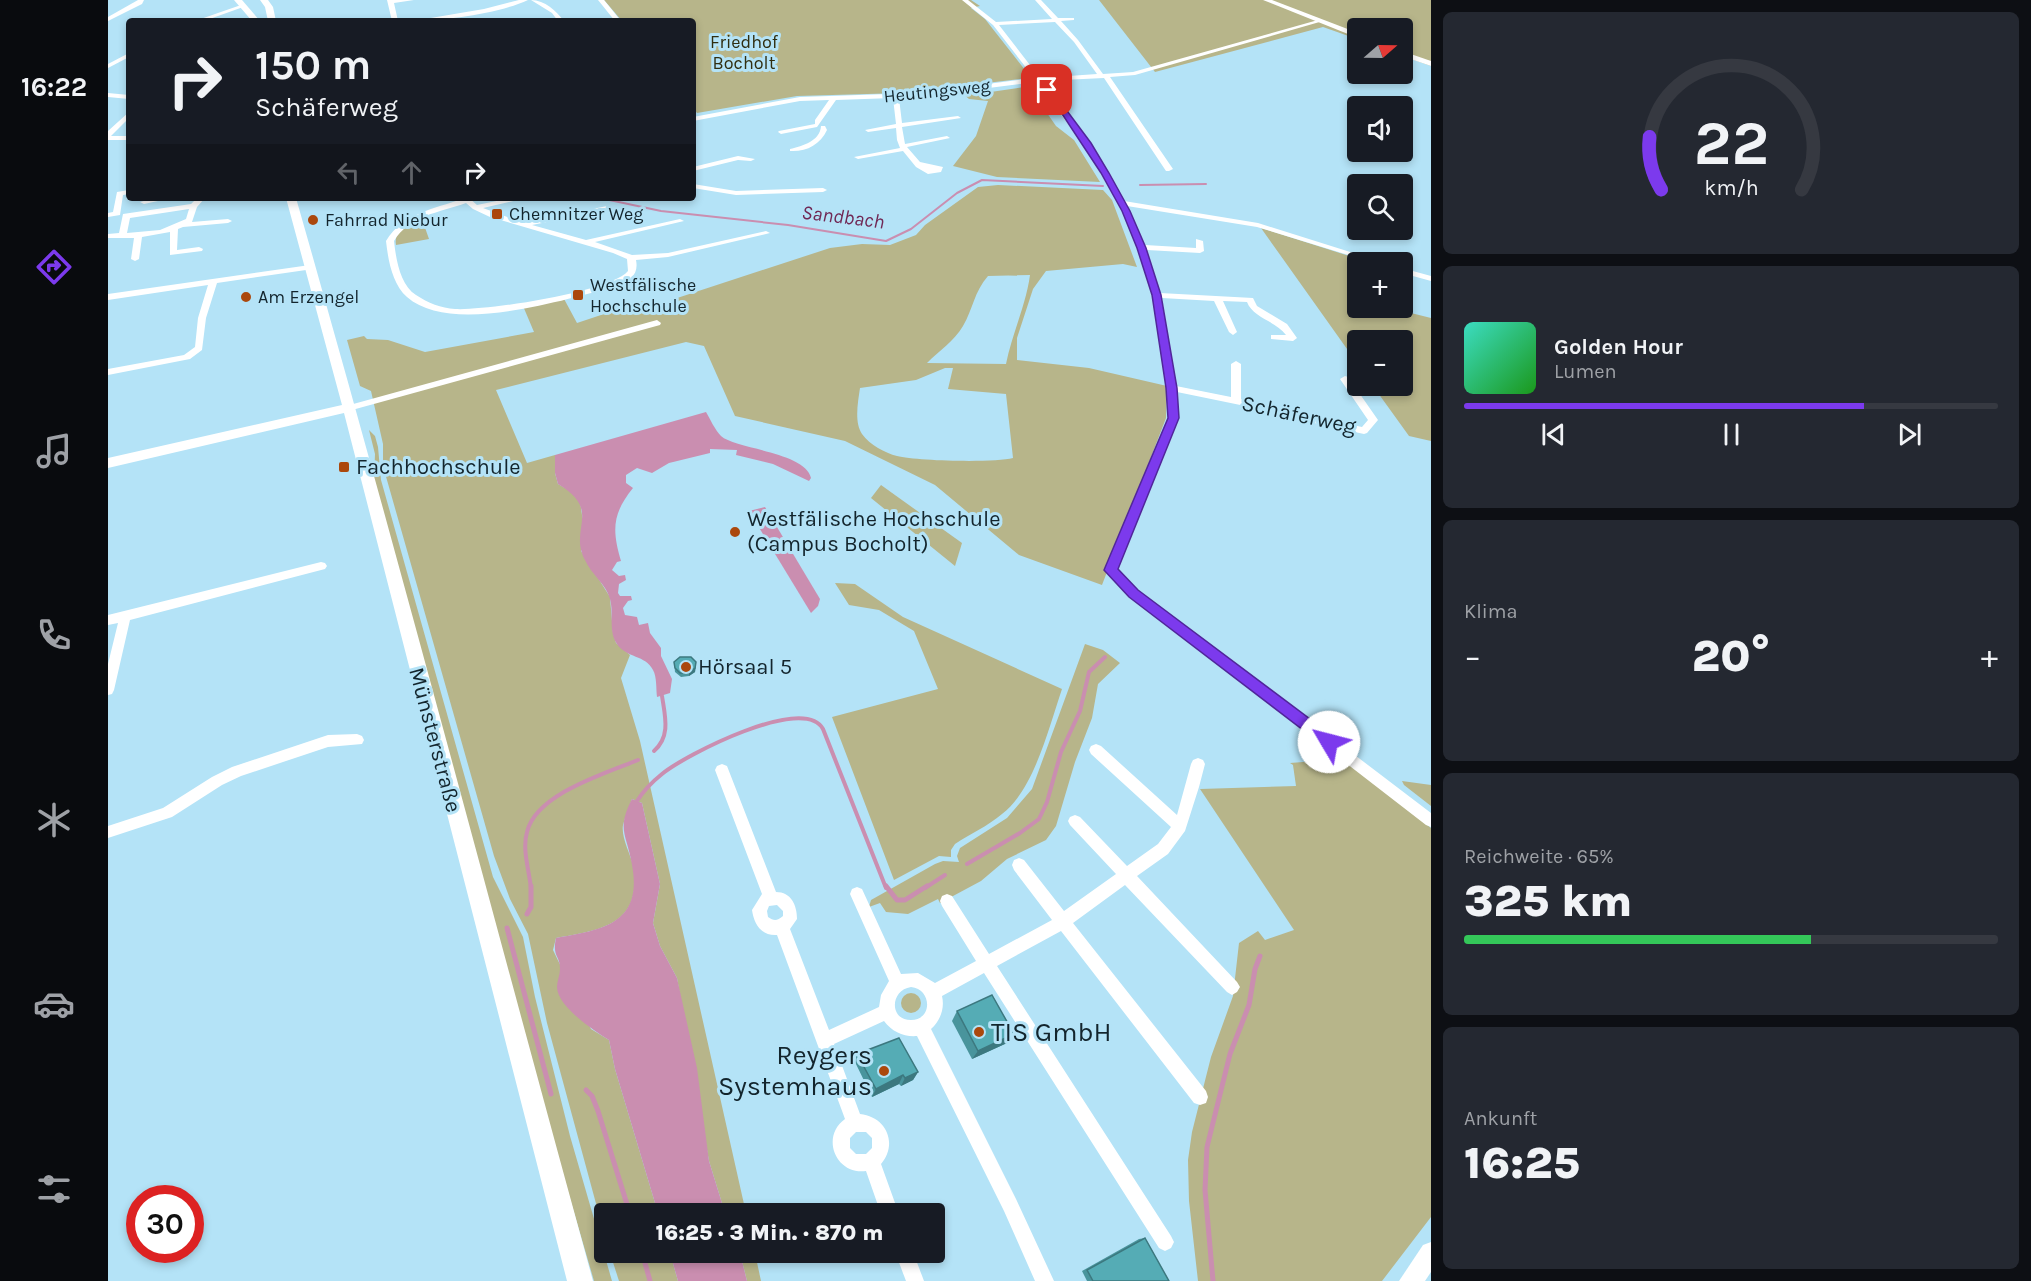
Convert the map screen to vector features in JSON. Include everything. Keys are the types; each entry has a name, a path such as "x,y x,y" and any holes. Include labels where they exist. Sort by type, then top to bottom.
{"main road":[{"path":"255,18 252,2 269,7 271,18"},
{"name":"Münsterstraße","path":"292,201 349,408 579,1281"},
{"path":"108,463 349,408"}],"street":[{"path":"108,19 140,3 141,0"},
{"path":"394,18 390,1 411,0"},
{"path":"458,18 525,0"},
{"path":"534,0 554,12 559,18"},
{"path":"601,0 616,18"},
{"path":"1038,0 1076,41 1169,169"},
{"path":"1266,0 1347,32"},
{"path":"967,1 977,1"},
{"path":"967,1 995,24 1088,145 1124,207 1142,248 1157,295 1172,388 1174,418 1111,570 1134,593 1431,821"},
{"path":"204,18 252,2"},
{"path":"200,18 223,5"},
{"path":"995,24 1072,19"},
{"name":"Heutingsweg","path":"696,118 789,101 896,97 1040,80 1140,73 1320,21"},
{"path":"108,66 126,57"},
{"path":"1413,57 1431,64"},
{"path":"108,95 126,97"},
{"path":"896,97 899,106 899,136 904,147 918,164"},
{"path":"819,126 818,120 834,98"},
{"path":"108,137 126,117"},
{"path":"868,130 958,118"},
{"path":"781,132 819,126 825,130 816,142 792,150"},
{"path":"108,137 126,138"},
{"path":"858,157 947,138"},
{"path":"696,168 738,158 751,159"},
{"path":"696,187 736,194 823,190"},
{"path":"108,215 117,213 120,194 126,193"},
{"path":"142,214 145,201"},
{"path":"198,201 193,206 191,218 178,227 172,254 199,249"},
{"path":"460,201 411,220 399,227 390,241 395,265 406,291 427,306 452,312 483,312 615,284 633,271 632,258"},
{"path":"468,201 476,207 523,225 611,249 632,258 668,255 766,233"},
{"path":"476,207 507,201"},
{"path":"123,235 126,216 193,206"},
{"path":"1124,207 1248,223 1347,253"},
{"path":"523,225 604,208"},
{"path":"108,236 228,221"},
{"path":"585,242 680,221"},
{"path":"135,260 138,234"},
{"path":"1142,248 1200,251 1199,241"},
{"path":"108,297 310,267"},
{"path":"1413,273 1431,279"},
{"path":"108,372 187,357 194,353 199,348 202,318 213,282"},
{"path":"1157,295 1250,300 1253,307 1284,326 1293,338 1274,337"},
{"path":"1218,299 1233,332"},
{"path":"349,408 657,323"},
{"path":"1236,364 1236,401"},
{"name":"Schäferweg","path":"1172,388 1364,431 1373,420 1345,379"},
{"path":"108,620 321,566"},
{"path":"108,690 125,617"},
{"path":"108,832 167,813 237,771 328,741 357,740"},
{"path":"1096,750 1180,827"},
{"path":"932,993 1063,922 1163,849 1180,827 1198,764"},
{"path":"722,770 771,898"},
{"path":"1075,821 1232,987"},
{"path":"1019,865 1200,1097"},
{"path":"857,894 897,982"},
{"path":"771,898 785,901 790,909 790,919 782,927 776,929 765,926 759,916 761,904 771,898"},
{"path":"947,901 1165,1242"},
{"path":"782,927 855,1122"},
{"path":"916,980 932,993 935,1010 927,1023 921,1027 913,1029 898,1024 888,1011 888,994 897,982 916,980"},
{"path":"825,1040 888,1011"},
{"path":"921,1027 1010,1205 1045,1281"},
{"path":"855,1122 868,1123 878,1133 879,1153 871,1162 858,1164 851,1161 842,1147 844,1131 855,1122"},
{"path":"871,1162 886,1203"},
{"path":"1411,1281 1431,1253"},
{"path":"908,1263 915,1281"}],"green space":[{"name":"Friedhof Bocholt","path":"604,0 971,0 980,6 971,8 985,19 1029,75 1028,78 902,93 797,96 697,113 696,18 619,18"},
{"path":"1099,0 1431,0 1431,66 1413,60 1413,18 1347,18 1347,35 1323,27 1155,72"},
{"path":"1031,86 1033,93 1056,126 1074,140 1100,182 997,177 953,166 976,136 988,101 969,99 962,93 977,94"},
{"path":"998,185 1103,190 1112,200 1137,267 1123,264 1046,271 1033,289 1017,338 1017,360 1089,368 1167,386 1166,418 1102,585 1019,555 935,485 845,441 735,416 704,346 686,342 496,390 527,463 555,455 555,473 558,484 572,492 580,501 583,522 581,551 610,597 616,643 630,655 621,678 640,741 744,1203 722,1203 709,1161 677,978 660,946 653,923 660,884 642,803 632,799 623,830 633,865 632,900 616,921 589,932 556,938 553,950 591,1029 609,1040 615,1069 655,1203 596,1203 547,1023 528,934 510,899 494,856 383,466 383,444 371,391 360,386 347,340 364,336 367,339 388,340 425,352 534,332 523,306 563,297 577,323 643,301 665,302 830,248 862,244 890,245 916,235 925,225 978,187","holes":["1030,275 1006,364 927,363 959,331 988,276","945,368 953,368 948,389 1006,394 1013,458 973,461 907,458 883,451 869,442 862,434 857,418 860,388 916,380"]},
{"path":"422,219 429,239 396,245 400,231 407,225"},
{"path":"1261,228 1347,255 1347,318 1413,318 1413,314 1431,318 1431,441 1409,436 1380,396 1413,396 1413,330 1347,330 1347,349"},
{"path":"369,430 375,436 381,480 493,877 523,937 535,997 570,1136 594,1219 594,1263 607,1263 612,1281 594,1281 555,1147 374,479 375,454"},
{"path":"881,485 962,543 955,566 871,498"},
{"path":"835,583 855,584 903,617 1062,689 1032,774 1013,803 991,822 955,844 951,850 951,857 939,856 894,880 832,717 938,689 914,631 879,610 849,605"},
{"path":"1085,644 1103,650 1120,663 1098,684 1092,718 1075,762 1056,826 1046,840 1007,859 981,881 940,903 938,899 908,914 886,912 880,903 869,907 871,900 935,864 943,861 959,862 957,856 960,848 1007,818 1032,789"},
{"path":"1342,759 1431,828 1431,1217 1382,1281 1198,1281 1189,1201 1188,1160 1192,1132 1211,1057 1233,996 1239,943 1258,931 1265,940 1294,930 1200,789 1296,786 1293,765 1290,763"},
{"path":"1402,781 1431,785 1431,806 1404,785"},
{"path":"911,993 918,996 921,1003 918,1010 911,1013 904,1010 901,1003 904,996"},
{"path":"613,1263 673,1263 678,1281 619,1281"},
{"path":"742,1263 757,1263 761,1281 747,1281"}],"shaded area":[{"path":"706,412 721,436 797,462 806,469 811,478 809,481 773,464 736,455 737,450 710,449 710,453 669,463 652,473 637,468 626,475 626,483 633,488 618,514 615,531 621,561 617,562 612,570 619,576 625,575 626,580 619,584 618,593 620,596 631,596 632,600 628,601 623,608 625,615 637,617 639,625 648,623 650,633 661,648 661,656 672,679 670,693 657,697 655,676 650,665 625,652 614,639 608,594 585,560 581,549 582,511 579,503 571,494 558,484 555,473 555,455"},
{"path":"765,507 820,599 818,606 811,613 749,511"},
{"path":"632,799 642,803 660,884 653,923 660,946 677,978 697,1068 709,1161 722,1203 655,1203 615,1069 609,1040 569,1010 557,987 560,969 555,949 556,938 589,932 615,921 625,912 631,900 634,885 632,865 624,832 627,809"},
{"path":"673,1263 742,1263 747,1281 678,1281"}],"building":[{"name":"Hörsaal 5","path":"680,657 691,657 696,662 695,668 689,673 680,673 675,668 674,662"},
{"name":"TIS GmbH","path":"992,995 1014,1034 978,1051 957,1011"},
{"name":"Reygers Systemhaus","path":"899,1038 918,1072 905,1078 903,1075 876,1089 857,1054"},
{"path":"1145,1238 1169,1281 1093,1281 1087,1270"}],"waterway":[{"name":"Sandbach","path":"614,201 661,211 788,225 886,241 911,229 957,193 982,180 1103,186"},
{"name":"Sandbach","path":"1140,185 1206,184"},
{"path":"967,864 1020,833 1039,819 1047,802 1061,752 1080,711 1089,672 1105,657"},
{"path":"654,751 665,732 662,696"},
{"path":"637,801 648,786 662,774 718,742 770,723 793,719 812,720 823,729 886,888"},
{"path":"531,888 525,845 527,832 533,819 558,796 574,787 638,760"},
{"path":"925,888 945,875"},
{"path":"886,886 897,900 905,900 927,886"},
{"path":"527,914 531,907 531,888"},
{"path":"507,928 551,1094"},
{"path":"1213,1281 1205,1190 1207,1147 1230,1054 1249,1005 1255,969 1260,956"},
{"path":"586,1090 592,1096 598,1111 627,1203"},
{"path":"645,1263 650,1281"}],"place":[{"name":"Chemnitzer Weg","path":"497,214"},
{"name":"Fahrrad Niebur","path":"313,220"},
{"name":"Westfälische Hochschule","path":"578,295"},
{"name":"Am Erzengel","path":"246,297"},
{"name":"Fachhochschule","path":"344,467"},
{"name":"Westfälische Hochschule (Campus Bocholt)","path":"735,532"},
{"name":"Hörsaal 5","path":"686,667"},
{"name":"TIS GmbH","path":"979,1032"},
{"name":"Reygers Systemhaus","path":"884,1071"}],"route":[{"path":"1047,90 1088,145 1105,173 1126,211 1142,248 1157,295 1172,388 1174,418 1111,570 1118,580 1134,593 1329,742"}]}
